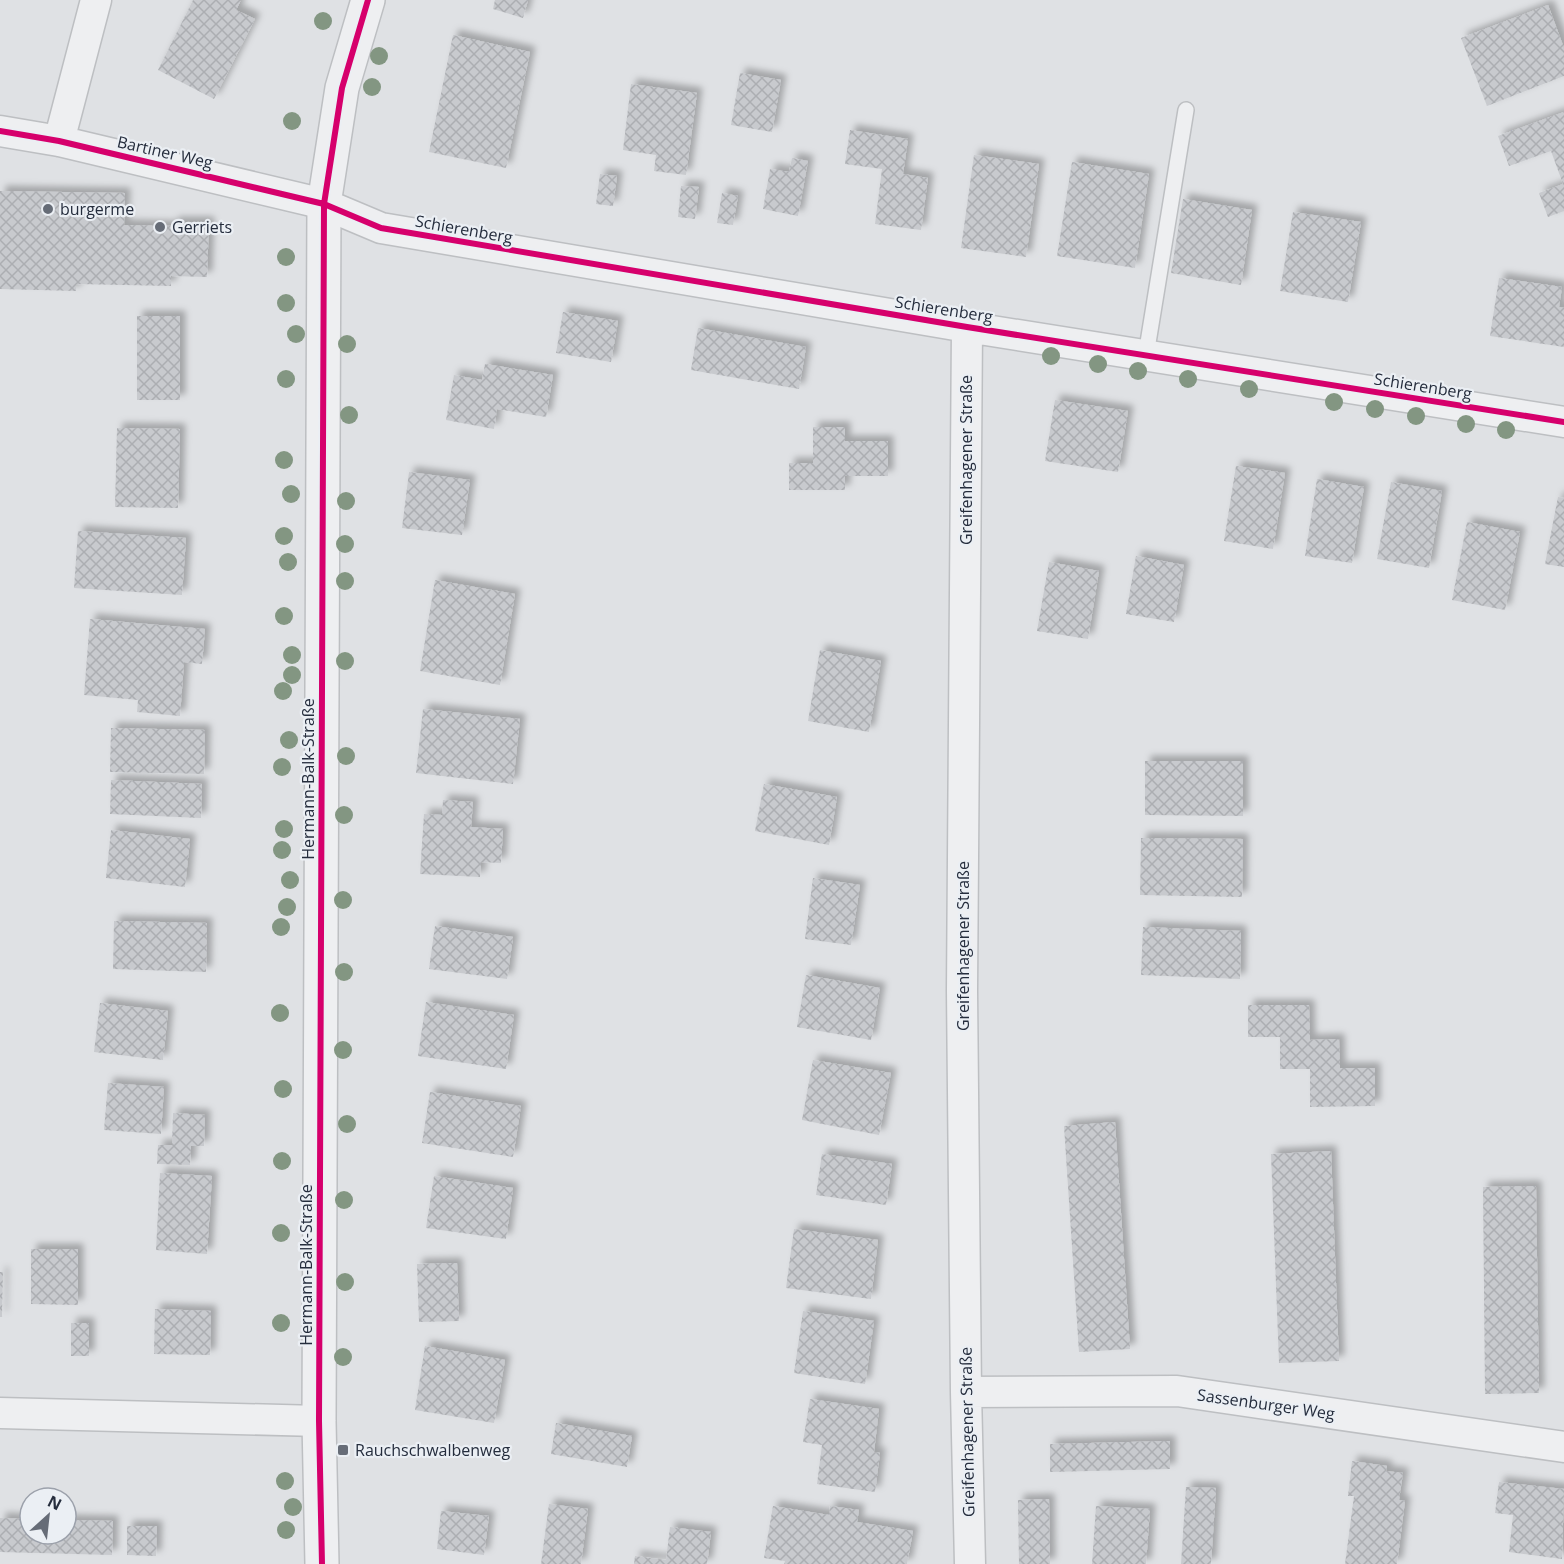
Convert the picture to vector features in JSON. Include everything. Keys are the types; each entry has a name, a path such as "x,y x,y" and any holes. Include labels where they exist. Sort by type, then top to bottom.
{"street":[{"path":"59,141 96,0"},
{"name":"Hermann-Balk-Straße","path":"322,1564 319,1420 324,204 342,88 368,0"},
{"name":"Bartiner Weg","path":"0,130 59,141 324,204"},
{"name":"Schierenberg","path":"324,204 381,228 967,327 1564,422"},
{"name":"Greifenhagener Straße","path":"967,327 962,980 970,1564"},
{"name":"Sassenburger Weg","path":"966,1392 1178,1391 1564,1447"},
{"path":"0,1413 319,1420"}],"lane":[{"path":"1146,356 1186,110"}],"building":[{"path":"193,0 241,0 236,10 255,19 214,99 158,70"},
{"path":"495,0 528,0 523,18 493,9"},
{"path":"1548,5 1564,48 1564,76 1487,106 1461,38"},
{"path":"453,35 530,52 506,168 429,152"},
{"path":"740,73 781,80 772,132 731,125"},
{"path":"631,84 697,93 686,175 654,171 656,155 623,150"},
{"path":"1564,112 1564,211 1548,217 1539,193 1563,184 1551,151 1509,166 1498,136"},
{"path":"850,130 908,139 903,174 928,178 921,230 875,224 882,169 845,164"},
{"path":"974,155 1039,164 1026,257 961,248"},
{"path":"792,158 808,161 798,216 763,209 770,169 789,172"},
{"path":"1072,162 1149,174 1135,268 1057,256"},
{"path":"600,174 617,176 613,206 596,204"},
{"path":"681,186 699,187 695,219 678,217"},
{"path":"0,191 125,193 124,225 173,226 173,222 209,222 207,277 171,276 171,286 76,284 76,291 0,289"},
{"path":"722,193 738,196 733,225 717,223"},
{"path":"1183,199 1252,210 1241,285 1171,273"},
{"path":"1293,212 1361,222 1348,302 1280,291"},
{"path":"1499,278 1562,287 1559,307 1564,308 1564,347 1490,336"},
{"path":"563,312 618,321 611,362 556,353"},
{"path":"137,316 180,316 180,400 137,400"},
{"path":"698,328 806,347 799,389 691,370"},
{"path":"485,364 553,375 546,417 497,409 494,429 446,420 454,375 482,380"},
{"path":"1055,400 1128,411 1118,472 1045,461"},
{"path":"813,427 845,427 845,441 888,441 888,476 845,476 845,490 789,490 789,463 813,463"},
{"path":"117,428 180,429 178,508 115,507"},
{"path":"1236,466 1285,473 1273,549 1224,541"},
{"path":"409,472 470,480 462,535 402,528"},
{"path":"1317,479 1364,487 1352,563 1305,556"},
{"path":"1391,482 1442,491 1429,568 1377,559"},
{"path":"1558,497 1564,498 1564,567 1545,564"},
{"path":"1467,522 1520,532 1505,610 1452,600"},
{"path":"78,531 186,538 182,595 74,588"},
{"path":"1136,556 1184,565 1174,622 1126,614"},
{"path":"1049,562 1099,571 1088,639 1037,631"},
{"path":"435,580 515,594 500,685 420,671"},
{"path":"90,619 205,629 202,664 184,662 180,716 137,712 138,700 84,695"},
{"path":"820,650 881,661 869,732 808,721"},
{"path":"423,709 520,719 513,784 416,773"},
{"path":"111,728 205,730 204,774 110,772"},
{"path":"1145,761 1243,761 1243,816 1145,815"},
{"path":"111,780 202,784 201,818 110,814"},
{"path":"764,784 837,797 829,845 755,831"},
{"path":"443,800 473,802 471,827 503,829 501,863 481,862 480,877 420,874 424,814 442,815"},
{"path":"111,830 190,839 185,887 106,878"},
{"path":"1141,838 1243,839 1242,897 1140,895"},
{"path":"813,878 860,885 851,945 805,939"},
{"path":"114,921 207,923 206,972 113,969"},
{"path":"435,926 513,937 507,979 429,969"},
{"path":"1143,927 1241,931 1240,979 1141,975"},
{"path":"806,975 880,988 871,1040 797,1027"},
{"path":"426,1002 514,1015 506,1069 418,1056"},
{"path":"100,1003 168,1011 163,1060 94,1052"},
{"path":"1248,1005 1309,1005 1310,1040 1339,1039 1340,1068 1375,1068 1375,1106 1310,1107 1310,1069 1280,1069 1280,1037 1248,1037"},
{"path":"813,1060 891,1073 879,1135 802,1120"},
{"path":"108,1083 164,1087 161,1134 104,1130"},
{"path":"430,1092 521,1106 513,1157 422,1143"},
{"path":"173,1113 205,1115 204,1146 191,1146 190,1165 157,1164 158,1145 172,1145"},
{"path":"1115,1122 1130,1349 1079,1352 1064,1126"},
{"path":"1331,1151 1339,1361 1279,1363 1271,1154"},
{"path":"822,1154 892,1164 886,1205 816,1195"},
{"path":"160,1173 212,1176 207,1254 156,1250"},
{"path":"434,1176 513,1188 506,1239 426,1228"},
{"path":"1536,1186 1539,1393 1485,1394 1483,1187"},
{"path":"794,1229 878,1240 871,1299 786,1288"},
{"path":"31,1249 78,1249 78,1305 31,1304"},
{"path":"457,1263 459,1321 419,1322 417,1264"},
{"path":"0,1272 3,1272 2,1317 0,1317"},
{"path":"155,1309 211,1311 210,1355 154,1354"},
{"path":"803,1311 874,1321 865,1384 794,1373"},
{"path":"71,1323 89,1323 89,1356 71,1356"},
{"path":"425,1346 505,1360 494,1423 415,1410"},
{"path":"810,1399 879,1409 874,1452 880,1453 875,1492 817,1484 822,1445 803,1442"},
{"path":"556,1423 632,1436 627,1467 551,1454"},
{"path":"1170,1441 1170,1469 1050,1472 1050,1444"},
{"path":"1352,1461 1387,1466 1386,1471 1403,1473 1399,1500 1405,1501 1397,1564 1345,1564 1354,1496 1348,1496"},
{"path":"1499,1482 1564,1489 1562,1559 1509,1552 1513,1515 1495,1513"},
{"path":"1186,1487 1216,1488 1211,1564 1181,1564"},
{"path":"1049,1499 1050,1564 1019,1564 1018,1500"},
{"path":"549,1504 588,1509 581,1564 541,1564"},
{"path":"773,1506 829,1515 830,1506 859,1510 857,1522 913,1531 907,1564 784,1564 785,1561 764,1558"},
{"path":"1096,1506 1150,1509 1146,1564 1092,1564"},
{"path":"441,1511 489,1516 484,1555 437,1549"},
{"path":"0,1518 18,1519 18,1546 78,1546 78,1520 113,1521 112,1555 0,1552"},
{"path":"127,1526 157,1526 156,1556 127,1555"},
{"path":"670,1527 711,1532 707,1564 634,1564 635,1556 666,1560"}],"cycle path":[{"path":"322,1564 319,1421 324,204 342,88 368,0"},
{"path":"0,131 59,141 324,204 381,228 967,327 1564,422"}],"place":[{"name":"burgerme","path":"48,209"},
{"name":"Gerriets","path":"160,227"},
{"name":"Rauchschwalbenweg","path":"343,1450"}]}
